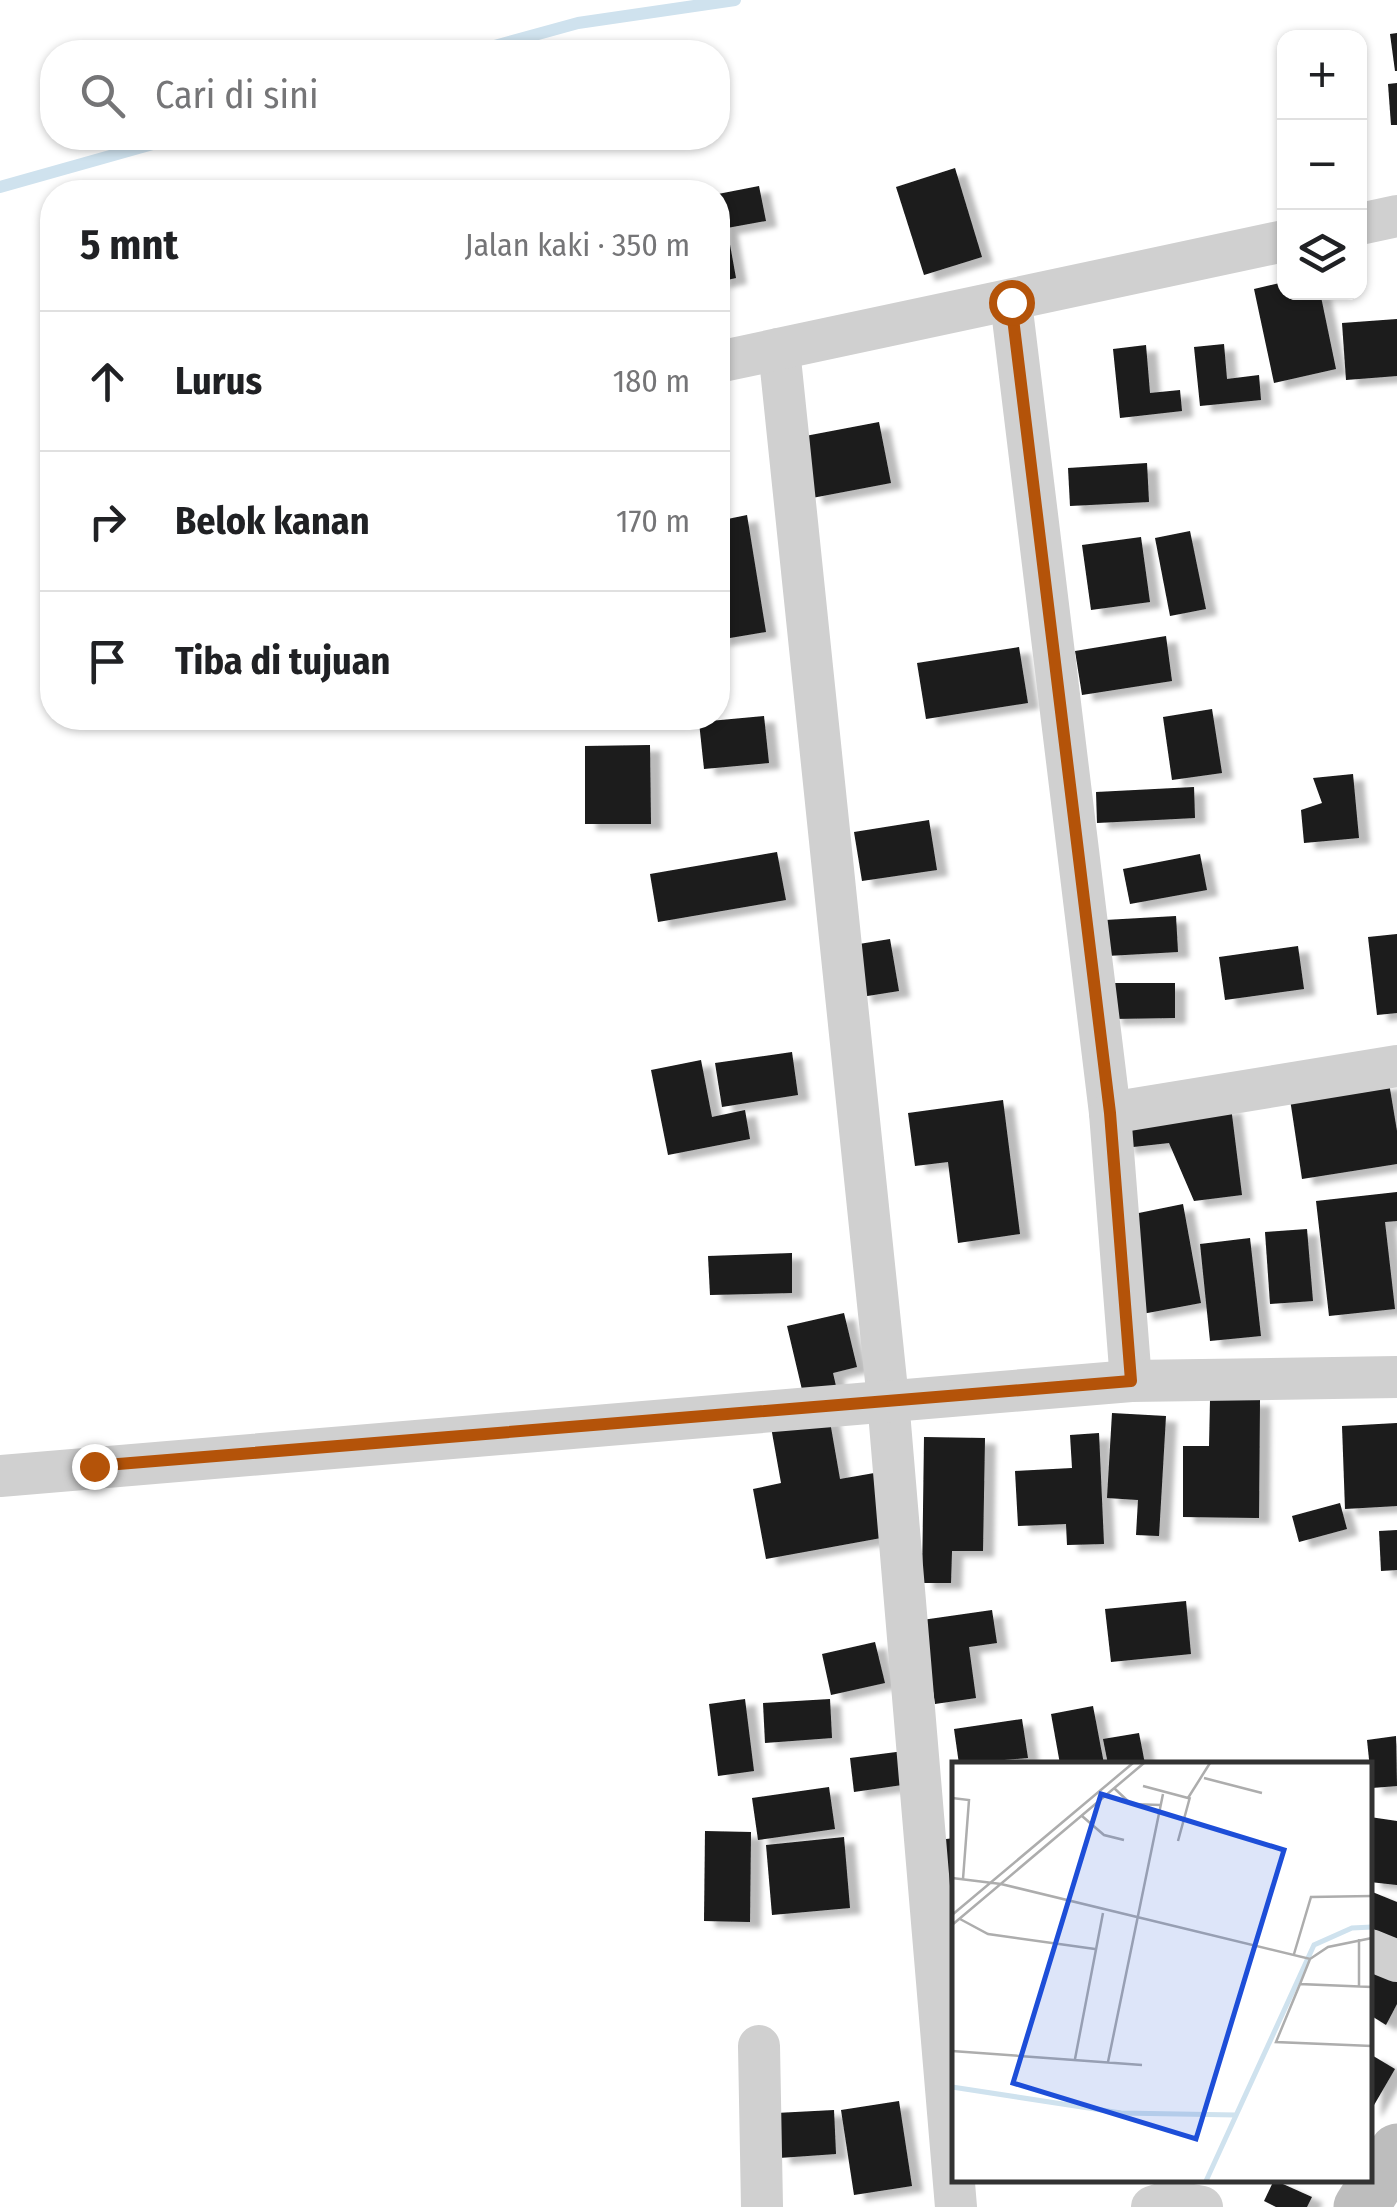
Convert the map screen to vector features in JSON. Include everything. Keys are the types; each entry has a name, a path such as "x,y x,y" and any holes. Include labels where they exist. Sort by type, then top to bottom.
{"main road":[{"path":"1361,2207 1397,2151"}],"street":[{"path":"1367,222 1397,216"},
{"path":"730,359 1277,243"},
{"path":"1011,302 1110,1113 1131,1381"},
{"path":"780,349 888,1400 952,2160"},
{"path":"1110,1113 1397,1066"},
{"path":"0,1476 1131,1381 1397,1377"},
{"path":"1372,1951 1397,1961"},
{"path":"759,2046 762,2207"},
{"path":"954,2182 956,2207"},
{"path":"1152,2207 1170,2202 1202,2207"}],"building":[{"path":"1397,33 1397,71 1395,71 1390,34"},
{"path":"1397,83 1397,125 1391,125 1388,84"},
{"path":"955,168 982,257 924,275 896,187"},
{"path":"759,186 766,221 730,227 730,192"},
{"path":"730,245 736,278 730,279"},
{"path":"1277,284 1277,300 1322,300 1336,369 1274,383 1254,289"},
{"path":"1397,319 1397,376 1346,380 1342,323"},
{"path":"1224,344 1227,379 1259,375 1261,400 1200,406 1194,347"},
{"path":"1146,345 1150,393 1180,390 1182,411 1120,418 1113,349"},
{"path":"879,422 891,483 812,498 800,437"},
{"path":"1147,463 1149,502 1070,506 1068,468"},
{"path":"747,515 766,632 730,638 730,519"},
{"path":"1190,531 1206,609 1170,616 1155,538"},
{"path":"1141,537 1150,602 1091,610 1082,545"},
{"path":"1166,636 1172,681 1082,695 1075,651"},
{"path":"1019,647 1028,703 926,719 917,663"},
{"path":"1212,709 1222,773 1172,780 1163,717"},
{"path":"764,716 769,763 704,769 700,730 730,730 730,719"},
{"path":"650,745 651,824 585,824 585,746"},
{"path":"1353,774 1359,838 1304,843 1301,810 1322,803 1313,778"},
{"path":"1194,787 1195,818 1097,823 1096,792"},
{"path":"929,820 937,870 862,881 854,832"},
{"path":"777,852 786,900 658,922 650,874"},
{"path":"1200,854 1207,890 1130,904 1123,869"},
{"path":"1176,916 1178,952 1107,956 1105,920"},
{"path":"1397,934 1397,1013 1377,1015 1368,937"},
{"path":"890,939 899,991 861,997 853,945"},
{"path":"1298,946 1304,989 1225,1000 1219,957"},
{"path":"1111,983 1175,983 1175,1018 1111,1019"},
{"path":"792,1052 798,1095 722,1107 715,1063"},
{"path":"701,1060 712,1117 745,1110 750,1139 668,1155 651,1070"},
{"path":"1389,1083 1397,1131 1397,1164 1302,1179 1290,1099"},
{"path":"1003,1100 1020,1234 958,1243 948,1162 915,1166 908,1113"},
{"path":"1231,1107 1242,1195 1194,1201 1169,1143 1124,1148 1121,1121"},
{"path":"1397,1192 1397,1221 1385,1222 1395,1309 1329,1316 1316,1201"},
{"path":"1183,1204 1201,1303 1142,1314 1124,1216"},
{"path":"1307,1229 1313,1301 1270,1304 1265,1232"},
{"path":"1250,1238 1261,1336 1210,1341 1200,1244"},
{"path":"792,1253 792,1293 710,1295 708,1256"},
{"path":"844,1313 857,1367 833,1373 836,1386 803,1394 787,1326"},
{"path":"1210,1400 1260,1400 1259,1518 1183,1517 1183,1446 1209,1446"},
{"path":"1112,1413 1166,1416 1159,1536 1136,1535 1138,1500 1107,1498"},
{"path":"829,1416 840,1479 880,1472 892,1536 766,1559 753,1489 781,1483 771,1427"},
{"path":"1397,1423 1397,1506 1345,1509 1342,1426"},
{"path":"1099,1433 1104,1544 1067,1545 1066,1524 1018,1526 1015,1471 1072,1468 1070,1435"},
{"path":"924,1437 985,1438 983,1551 952,1551 951,1583 922,1583"},
{"path":"1340,1503 1347,1529 1299,1542 1292,1516"},
{"path":"1397,1530 1397,1570 1381,1571 1379,1531"},
{"path":"1186,1601 1191,1654 1111,1662 1105,1609"},
{"path":"992,1610 997,1643 969,1647 976,1698 935,1704 922,1620"},
{"path":"875,1642 885,1683 831,1695 822,1654"},
{"path":"745,1699 754,1771 718,1776 709,1704"},
{"path":"830,1699 832,1738 765,1743 763,1703"},
{"path":"1093,1706 1104,1762 1060,1762 1051,1714"},
{"path":"1022,1719 1028,1758 959,1762 954,1729"},
{"path":"1139,1733 1145,1762 1108,1762 1103,1739"},
{"path":"1396,1736 1397,1786 1372,1788 1367,1740"},
{"path":"904,1751 909,1784 854,1792 850,1758"},
{"path":"829,1787 835,1829 758,1840 752,1798"},
{"path":"1372,1817 1397,1821 1397,1885 1372,1882"},
{"path":"705,1831 751,1832 750,1922 704,1921"},
{"path":"844,1837 850,1908 772,1915 766,1845"},
{"path":"952,1838 952,1921 943,1923 931,1841"},
{"path":"1372,1892 1397,1902 1397,1939 1372,1929"},
{"path":"1372,1960 1397,1973 1397,2004 1386,2025 1372,2016"},
{"path":"1372,2055 1395,2069 1372,2109"},
{"path":"899,2101 912,2186 854,2195 841,2110"},
{"path":"834,2110 836,2154 779,2158 776,2113"},
{"path":"1273,2182 1312,2197 1307,2207 1276,2207 1264,2201"}],"waterway":[{"path":"516,40 578,23 735,0"},
{"path":"0,187 131,150"}],"route":[{"path":"94,1466 1131,1381 1110,1113 1011,302"}]}
